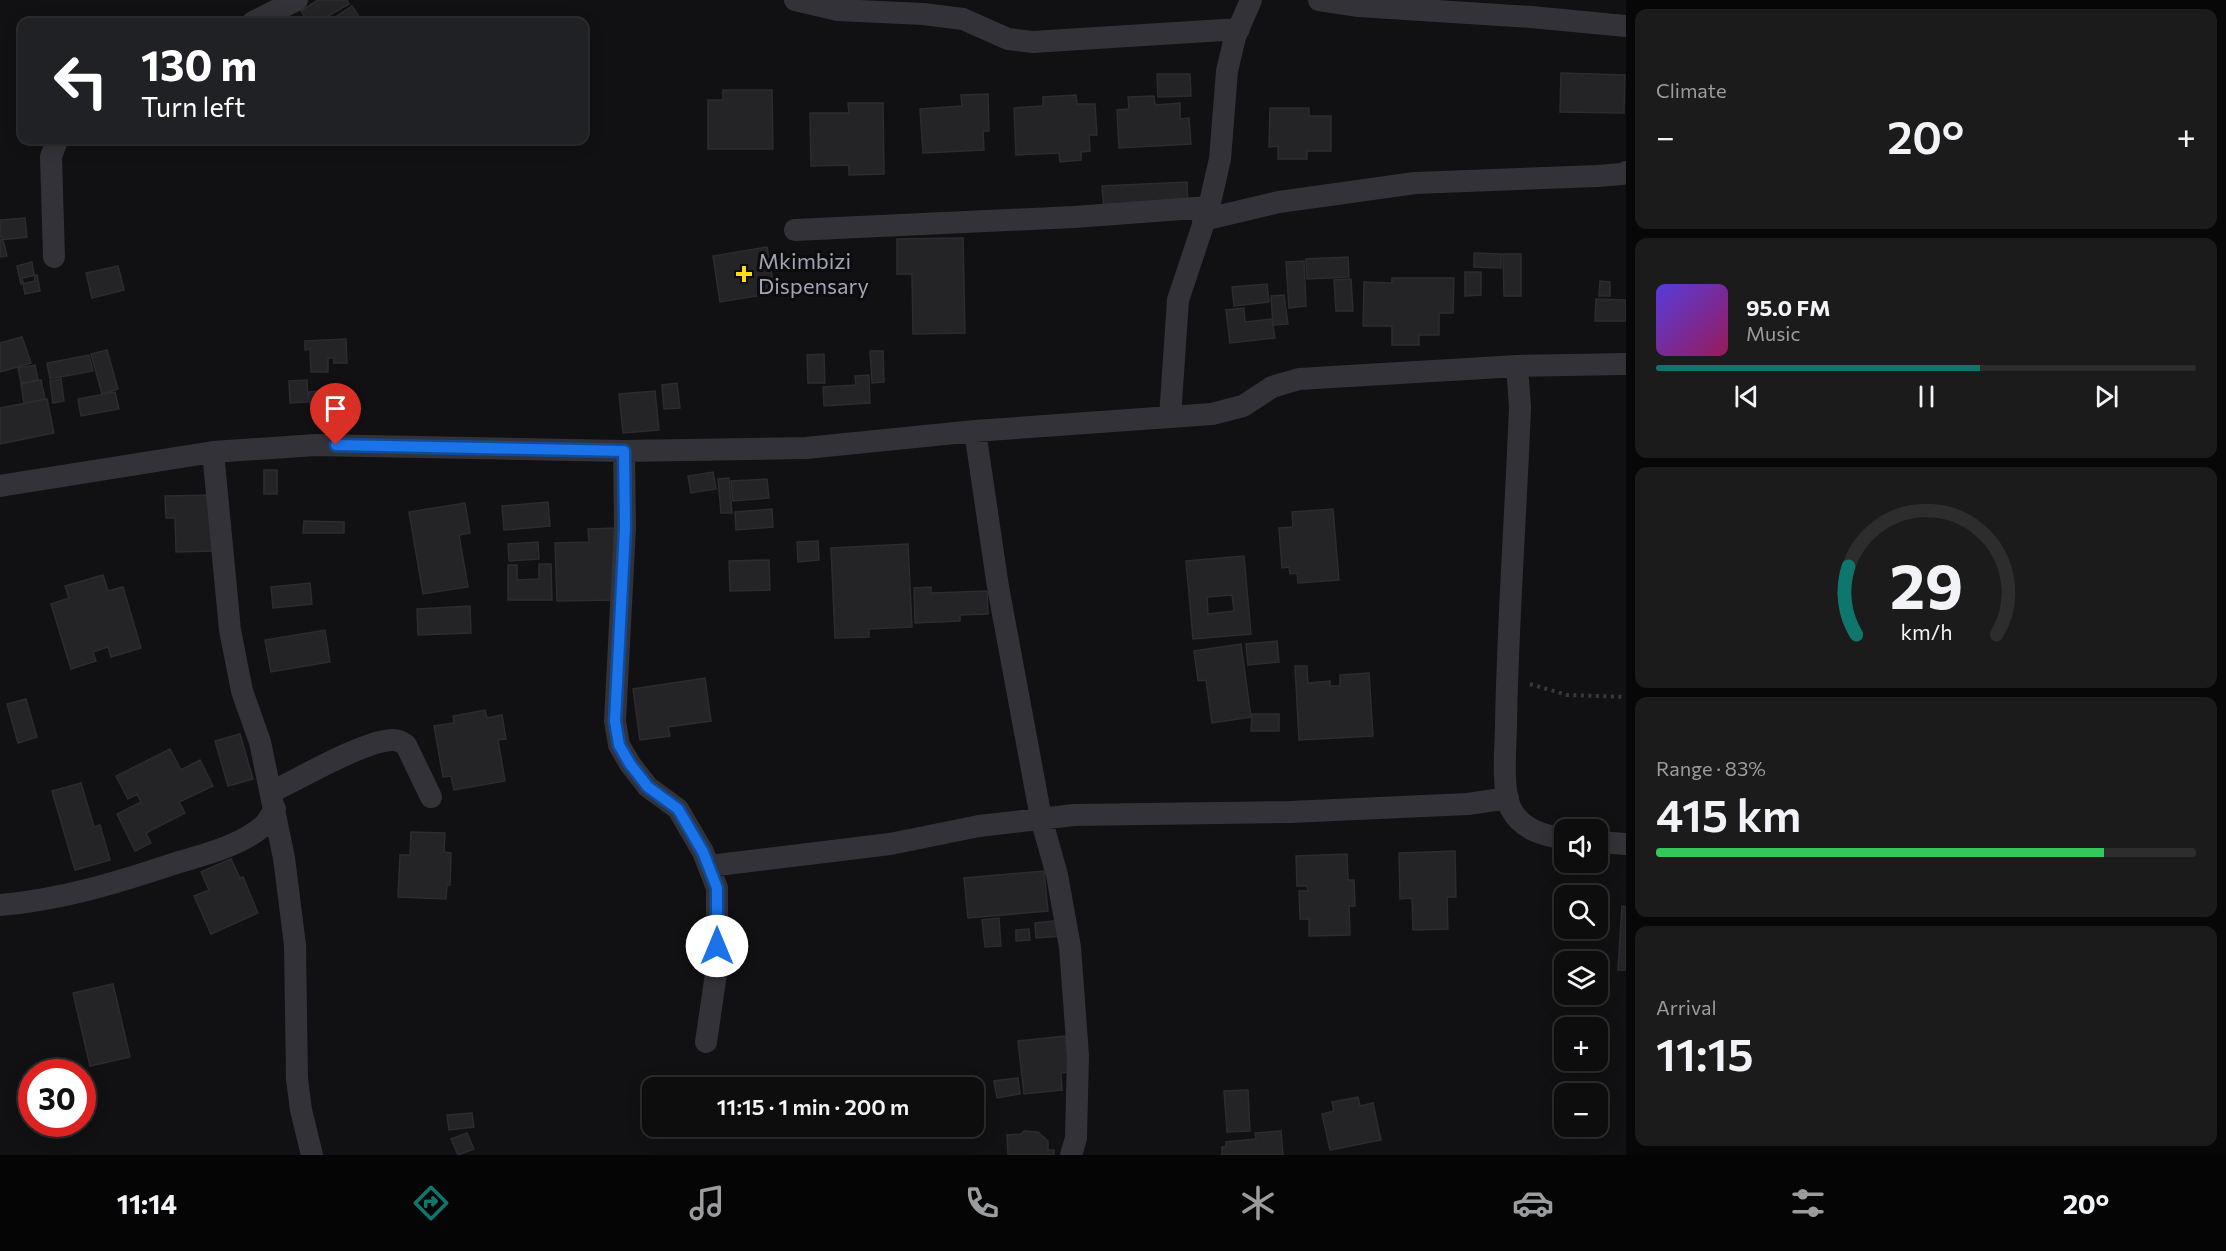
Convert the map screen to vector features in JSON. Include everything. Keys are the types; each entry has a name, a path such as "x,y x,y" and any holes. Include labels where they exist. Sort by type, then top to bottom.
{"street":[{"path":"261,18 297,0"},
{"path":"795,0 838,10 923,14 963,19 1008,39 1033,42 1239,29"},
{"path":"1170,417 1178,300 1206,213 1220,159 1227,71 1235,37 1251,0"},
{"path":"1319,0 1359,6 1615,25 1626,7"},
{"path":"54,256 51,157 56,144"},
{"path":"795,230 1206,213 1415,183 1597,176 1626,172"},
{"path":"0,486 213,452 316,445 624,451 806,448 975,431 1212,414 1244,406 1272,387 1299,379 1517,366 1626,364"},
{"path":"1517,366 1520,407 1507,675 1506,782 1510,807 1516,816 1529,828 1554,837"},
{"path":"975,431 998,587 1041,818 1057,875 1071,947 1078,1054 1076,1137 1071,1155"},
{"path":"624,451 625,528 615,721 619,745 630,764 648,787 678,809 709,866 717,888 717,967 706,1042"},
{"path":"213,452 230,630 242,692 261,742 284,858 295,945 297,1079 309,1154"},
{"path":"0,905 59,897 98,888 189,860 244,839 263,826 273,800 349,754 381,742 392,740 406,745 431,797"},
{"path":"709,866 890,844 979,826 1074,815 1290,813 1468,804 1508,798"},
{"path":"1608,843 1626,844"}],"path":[{"path":"1507,675 1557,693 1626,697"}],"building":[{"path":"318,0 347,0 349,4 325,18 305,18 301,11"},
{"path":"352,6 360,18 338,18 337,16"},
{"path":"1561,73 1625,75 1624,113 1560,112"},
{"path":"1157,74 1190,74 1191,96 1158,97"},
{"path":"723,90 772,90 773,149 708,149 708,100 723,100"},
{"path":"988,94 989,131 983,131 984,150 923,153 920,109 962,106 961,95"},
{"path":"1076,95 1077,104 1095,104 1097,135 1089,135 1090,151 1081,152 1081,160 1060,162 1059,153 1016,155 1014,108 1043,106 1043,97"},
{"path":"1154,96 1155,105 1180,103 1180,119 1189,118 1191,144 1119,148 1117,110 1129,109 1128,97"},
{"path":"848,103 883,103 884,174 849,175 849,165 811,166 810,113 849,113"},
{"path":"1270,108 1309,108 1309,116 1331,116 1331,151 1307,151 1307,159 1278,159 1278,146 1269,147"},
{"path":"1187,182 1188,207 1104,211 1102,186"},
{"path":"25,218 27,237 0,240 0,220"},
{"path":"2,236 7,256 0,257 0,237"},
{"path":"963,238 965,333 913,334 912,274 897,274 897,239"},
{"name":"Mkimbizi Dispensary","path":"767,247 775,293 720,302 713,256"},
{"path":"1474,253 1501,254 1501,268 1474,267"},
{"path":"1503,254 1521,254 1521,296 1504,296"},
{"path":"1348,257 1349,277 1307,279 1306,259"},
{"path":"1304,261 1306,306 1289,308 1286,262"},
{"path":"32,262 35,281 21,284 17,266"},
{"path":"118,266 124,290 92,298 86,273"},
{"path":"1465,272 1481,272 1481,295 1465,296"},
{"path":"37,275 40,291 25,294 22,278"},
{"path":"1392,278 1454,278 1453,313 1439,313 1439,335 1419,335 1419,345 1392,345 1392,326 1363,326 1364,282 1392,283"},
{"path":"1351,279 1353,311 1336,311 1334,280"},
{"path":"1600,281 1610,282 1610,296 1599,296"},
{"path":"1267,284 1269,302 1234,306 1232,287"},
{"path":"1284,295 1288,324 1273,325 1271,296"},
{"path":"1596,299 1626,300 1626,321 1595,321"},
{"path":"1244,308 1245,322 1272,319 1275,338 1230,343 1226,310"},
{"path":"22,337 31,363 0,372 0,343"},
{"path":"346,339 347,363 334,363 334,358 328,358 328,372 311,372 310,349 305,350 305,341"},
{"path":"107,350 118,389 102,394 91,354"},
{"path":"870,351 883,351 884,382 872,383"},
{"path":"824,354 825,383 808,383 807,355"},
{"path":"89,355 93,371 50,379 47,363"},
{"path":"35,365 38,380 21,383 18,368"},
{"path":"869,375 870,403 824,406 823,387 856,385 855,376"},
{"path":"61,379 64,401 53,403 50,381"},
{"path":"41,380 45,399 24,403 21,384"},
{"path":"307,380 308,402 290,403 289,381"},
{"path":"677,383 680,408 664,409 662,385"},
{"path":"334,390 335,402 310,404 309,392"},
{"path":"655,391 659,430 623,433 619,394"},
{"path":"115,392 119,409 81,416 78,399"},
{"path":"47,399 54,433 0,444 0,408"},
{"path":"264,470 277,470 277,494 264,494"},
{"path":"713,472 716,489 691,493 688,476"},
{"path":"729,478 732,513 721,513 718,479"},
{"path":"767,479 769,498 733,501 731,481"},
{"path":"213,495 214,551 176,552 175,518 166,518 165,496"},
{"path":"548,502 550,526 504,530 502,506"},
{"path":"465,503 470,533 459,535 468,587 423,594 409,512"},
{"path":"772,509 773,527 736,530 735,512"},
{"path":"1333,509 1339,580 1298,583 1297,573 1290,574 1289,567 1282,568 1279,528 1293,527 1292,512"},
{"path":"304,521 344,522 344,533 303,533"},
{"path":"618,528 620,600 557,601 555,543 589,542 588,529"},
{"path":"818,541 819,560 798,562 797,542"},
{"path":"538,542 539,559 509,561 508,544"},
{"path":"908,544 912,627 869,629 869,637 835,638 831,548"},
{"path":"1244,556 1251,634 1193,639 1186,561","holes":["1232,595 1234,611 1208,614 1207,597"]},
{"path":"769,560 770,590 730,591 729,561"},
{"path":"539,564 551,564 552,600 508,600 508,565 517,565 517,580 539,579"},
{"path":"103,575 108,591 123,587 141,648 111,657 108,647 93,652 96,661 71,669 51,604 69,598 65,586"},
{"path":"310,583 312,604 273,608 271,587"},
{"path":"931,587 931,593 987,591 988,614 960,615 960,621 915,623 914,588"},
{"path":"470,606 471,633 418,635 417,609"},
{"path":"325,630 330,662 271,672 265,640"},
{"path":"1277,641 1279,662 1248,665 1246,644"},
{"path":"1241,644 1251,717 1212,723 1206,680 1198,681 1194,651"},
{"path":"1295,666 1307,666 1308,683 1330,681 1330,686 1340,686 1340,675 1369,673 1373,736 1299,740"},
{"path":"705,678 711,721 668,727 670,736 640,740 633,689"},
{"path":"26,699 37,737 18,743 7,704"},
{"path":"485,710 487,718 502,715 506,739 498,740 505,781 454,790 451,776 443,777 434,726 454,723 453,716"},
{"path":"1252,714 1279,714 1279,731 1251,731"},
{"path":"240,734 253,779 228,786 215,741"},
{"path":"170,749 181,770 200,760 213,786 179,802 185,813 146,833 151,843 135,851 117,814 141,802 137,794 128,799 116,776"},
{"path":"81,783 94,827 100,825 110,860 75,870 52,791"},
{"path":"411,832 445,833 444,852 451,853 450,885 447,885 446,899 398,897 400,855 410,855"},
{"path":"1455,851 1456,897 1447,897 1448,929 1413,930 1412,898 1400,899 1399,853"},
{"path":"1347,854 1348,880 1354,880 1355,906 1349,906 1350,935 1309,936 1309,919 1300,919 1299,891 1308,891 1307,886 1297,886 1296,856"},
{"path":"231,859 240,878 243,877 258,913 211,934 194,896 209,890 201,872"},
{"path":"1044,871 1048,911 968,918 964,878"},
{"path":"1622,906 1626,907 1626,970 1618,970"},
{"path":"999,918 1001,946 985,947 982,920"},
{"path":"1063,920 1064,936 1036,938 1035,923"},
{"path":"1029,929 1030,940 1016,941 1016,930"},
{"path":"113,984 130,1057 96,1065 96,1059 88,1059 73,993"},
{"path":"1065,1036 1069,1072 1061,1073 1062,1090 1024,1094 1018,1041"},
{"path":"1018,1078 1020,1094 997,1098 994,1081"},
{"path":"1248,1090 1250,1131 1227,1132 1224,1091"},
{"path":"1358,1097 1360,1106 1373,1103 1381,1140 1330,1150 1322,1114 1334,1111 1332,1102"},
{"path":"472,1113 474,1127 449,1130 447,1115"},
{"path":"1024,1131 1038,1132 1048,1141 1048,1150 1054,1150 1054,1155 1008,1155 1007,1135 1021,1134"},
{"path":"1281,1131 1283,1155 1222,1155 1222,1147 1226,1147 1226,1142 1256,1139 1255,1133"},
{"path":"467,1133 474,1149 458,1155 451,1139"}],"place":[{"name":"Mkimbizi Dispensary","path":"744,274"}],"route":[{"path":"336,445 624,451 625,528 615,721 619,745 648,787 678,809 703,852 717,888 717,946"}]}
